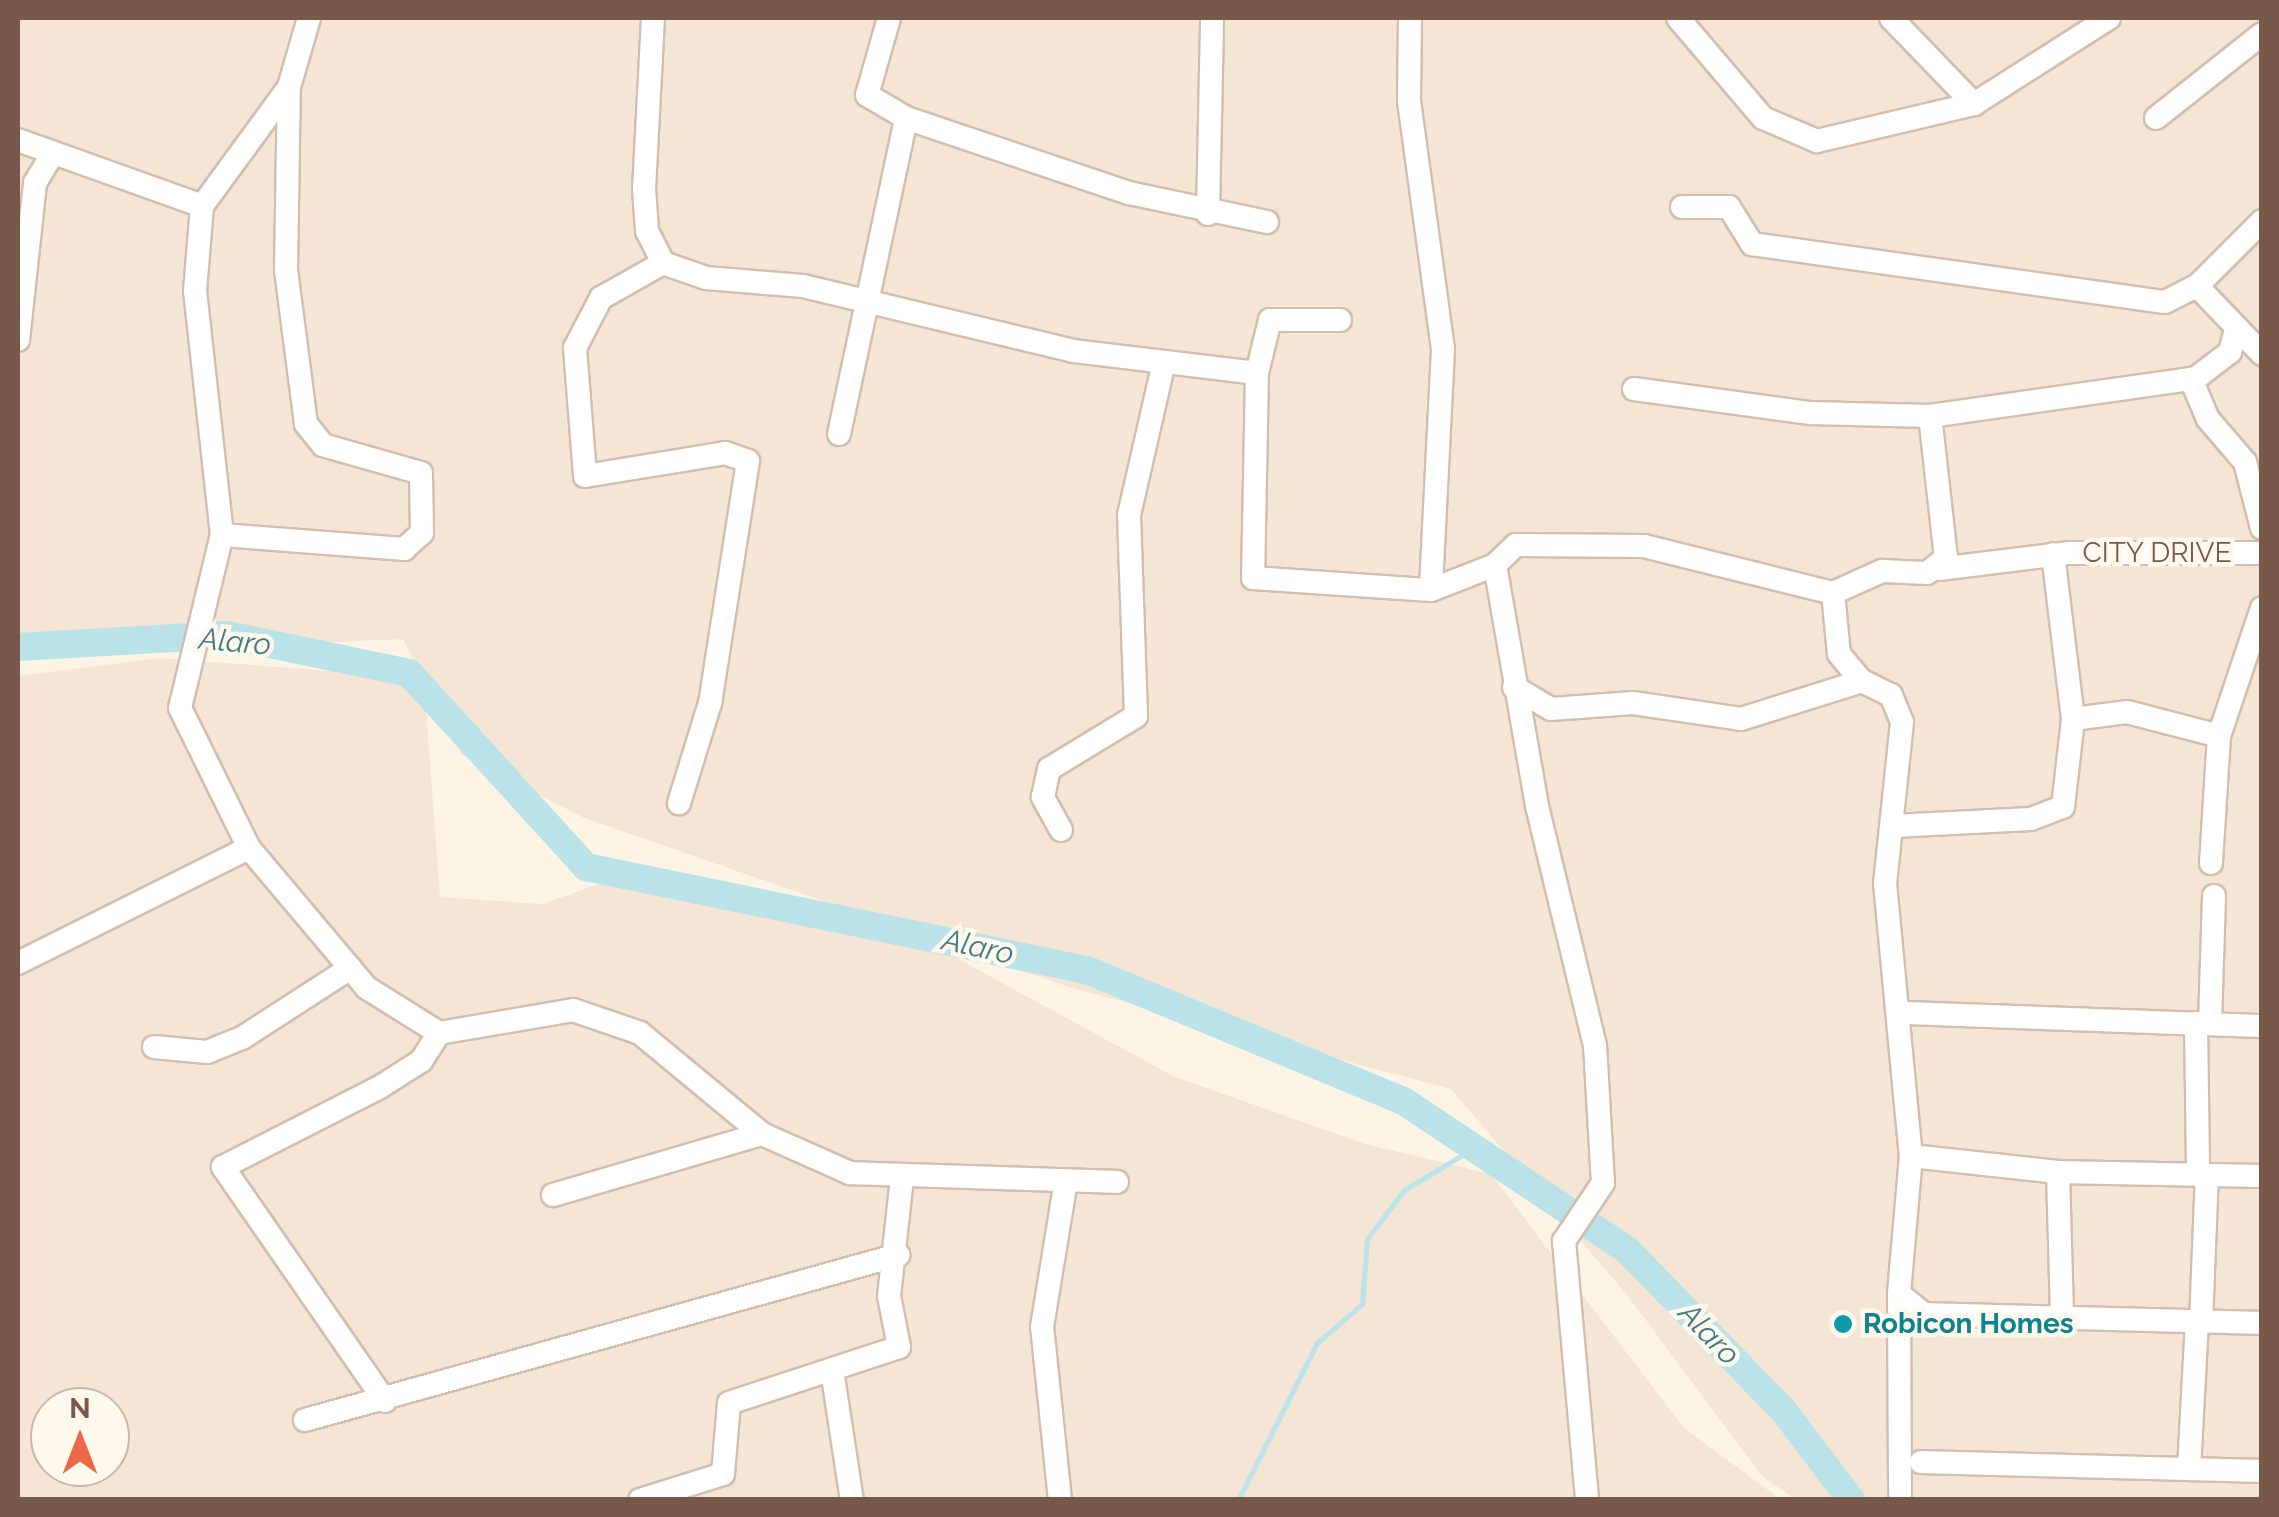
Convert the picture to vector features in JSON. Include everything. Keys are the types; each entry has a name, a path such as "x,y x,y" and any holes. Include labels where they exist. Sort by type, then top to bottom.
{"street":[{"path":"222,535 404,549 422,533 421,473 323,445 306,424 286,270 289,87 308,18"},
{"path":"653,18 644,188 647,231 663,263"},
{"path":"889,18 867,95 906,118 1208,214 1267,222"},
{"path":"1208,214 1212,18"},
{"path":"1410,18 1409,102 1443,350 1431,590"},
{"path":"1678,18 1763,118 1803,140 1910,125 1974,104 2109,18"},
{"path":"1902,20 1974,104"},
{"path":"2156,118 2262,34"},
{"path":"289,87 202,206 195,291 222,535 196,624 180,708 249,848 350,968 439,1032 573,1010 640,1033 762,1134 850,1174 1065,1187 1116,1182"},
{"path":"838,434 906,118"},
{"path":"18,140 202,206"},
{"path":"18,340 35,183 53,153"},
{"path":"1682,206 1729,206 1752,244 1830,258 2165,302 2197,286 2262,220"},
{"path":"679,803 710,704 748,460 725,453 586,476 574,348 601,298 663,263 1163,366 1256,373"},
{"path":"2197,286 2262,354"},
{"path":"1340,320 1272,317 1256,373 1253,578 1431,590 1495,565 1516,545 1644,546 1833,593 1839,654 1862,681 1890,695 1902,722 1886,956 1904,1013 1910,1156 1899,1294 1900,1493"},
{"path":"1634,389 1818,414 1930,416 2190,379 2230,352 2236,329"},
{"path":"1061,830 1042,797 1049,770 1136,716 1129,515 1163,366"},
{"path":"2190,379 2208,419 2245,462 2262,528"},
{"path":"1930,416 1948,542 1939,569"},
{"name":"CITY DRIVE","path":"1833,593 1864,576 2054,554 2262,553"},
{"path":"1892,826 2031,820 2063,807 2074,720 2054,554"},
{"path":"1495,565 1514,687 1596,1045 1603,1182 1564,1241 1587,1500"},
{"path":"2210,863 2219,736 2262,608"},
{"path":"1514,687 1551,708 1634,704 1741,720 1862,681"},
{"path":"2074,720 2127,712 2219,736"},
{"path":"18,963 249,848"},
{"path":"2188,1469 2199,1322 2203,1024 2214,896"},
{"path":"154,1047 207,1052 242,1038 350,968"},
{"path":"1904,1013 2262,1026"},
{"path":"385,1401 223,1167 380,1087 421,1061 439,1032"},
{"path":"553,1195 762,1134"},
{"path":"1910,1156 2058,1172 2262,1176"},
{"path":"2058,1172 2062,1318"},
{"path":"640,1500 664,1496 723,1474 729,1403 898,1346 889,1296 898,1256 902,1178"},
{"path":"1060,1500 1042,1327 1065,1187"},
{"path":"306,1420 898,1256"},
{"path":"1899,1294 1924,1314 2262,1323"},
{"path":"832,1370 852,1500"},
{"path":"1921,1462 2262,1471"}],"shaded area":[{"path":"18,18 2261,18 2261,1499 1795,1499 1762,1476 1628,1296 1451,1089 1069,987 582,817 461,754 424,681 440,897 542,904 634,872 918,937 1175,1077 1365,1144 1491,1174 1683,1427 1780,1499 18,1499 18,676 160,658 423,678 403,639 18,656"}],"waterway":[{"name":"Alaro","path":"18,647 227,635 409,673 586,867 1087,970 1405,1102 1628,1251 1783,1410 1851,1500"},
{"path":"1238,1500 1317,1343 1362,1304 1367,1239 1404,1190 1474,1148"}],"place":[{"name":"Robicon Homes","path":"1843,1324"}]}
